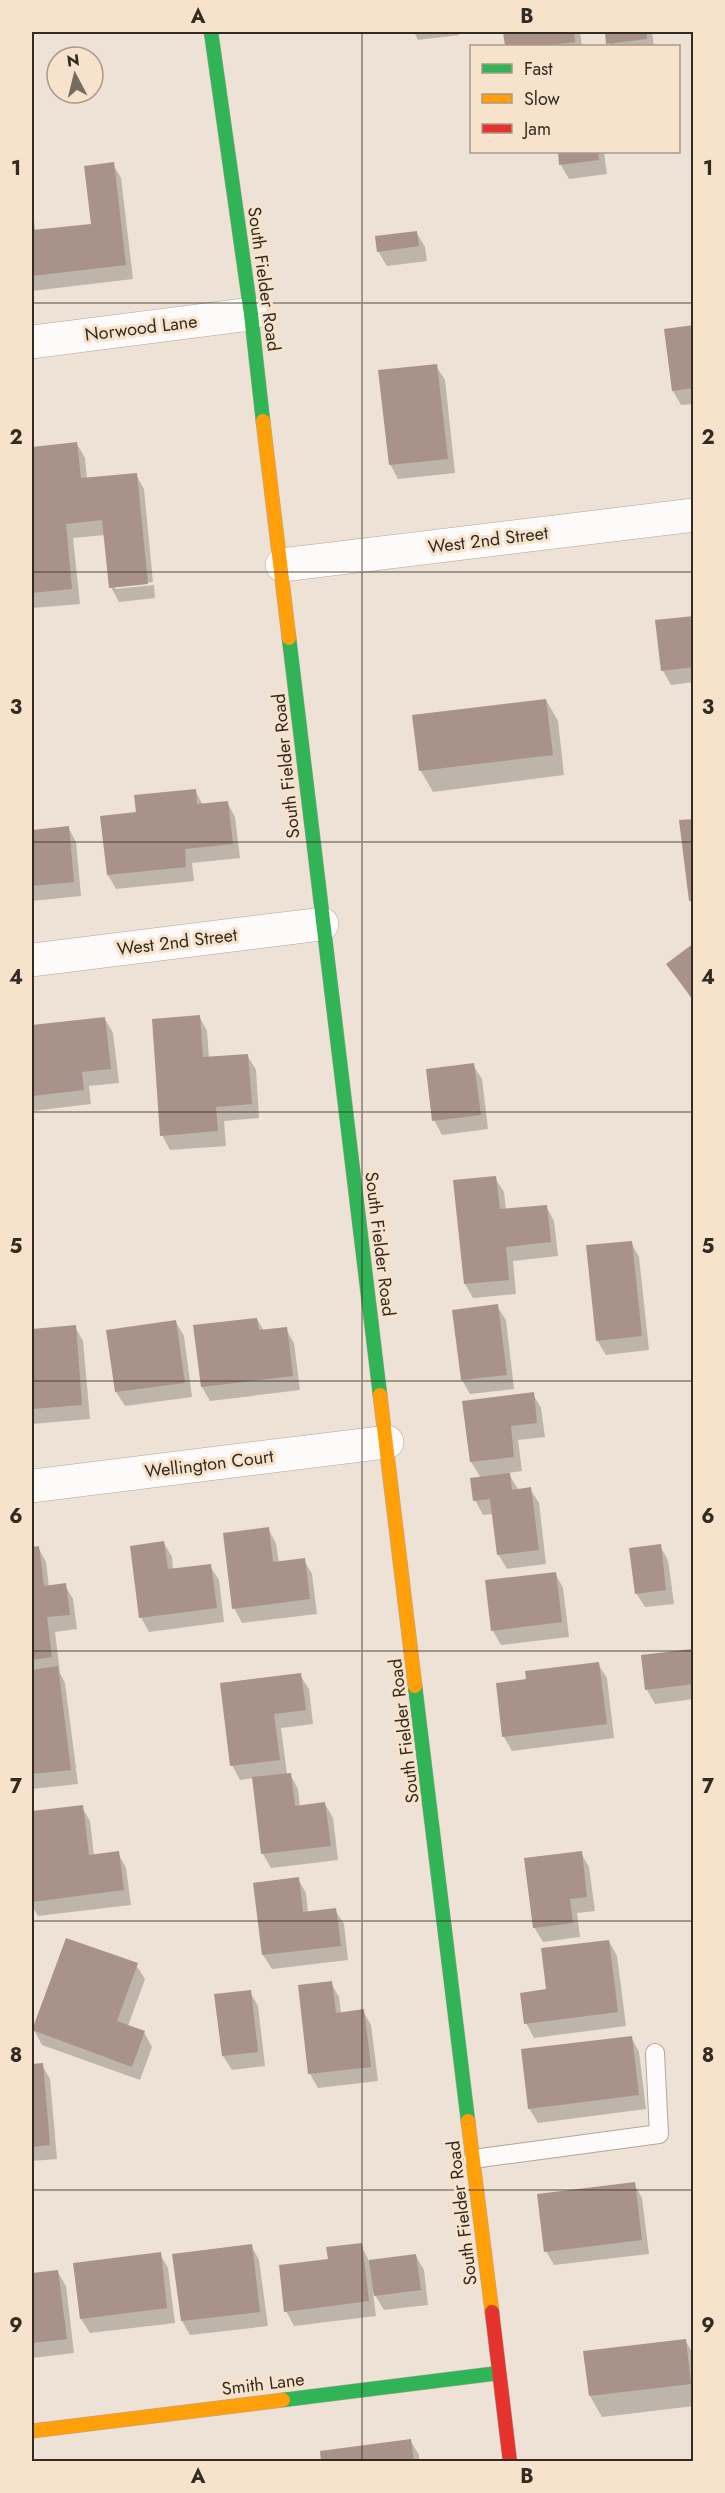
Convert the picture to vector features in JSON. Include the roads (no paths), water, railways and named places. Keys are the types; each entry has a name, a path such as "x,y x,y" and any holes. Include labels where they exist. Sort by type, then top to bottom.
{"main road":[{"name":"South Fielder Road","path":"211,32 251,314 282,565 322,924 510,2462"},
{"name":"Smith Lane","path":"32,2431 499,2373"}],"street":[{"name":"Norwood Lane","path":"32,342 251,314"},
{"name":"West 2nd Street","path":"282,565 693,515"},
{"name":"West 2nd Street","path":"32,960 322,924"},
{"name":"Wellington Court","path":"32,1486 387,1442"}],"lane":[{"path":"473,2159 659,2134 655,2053"}]}
